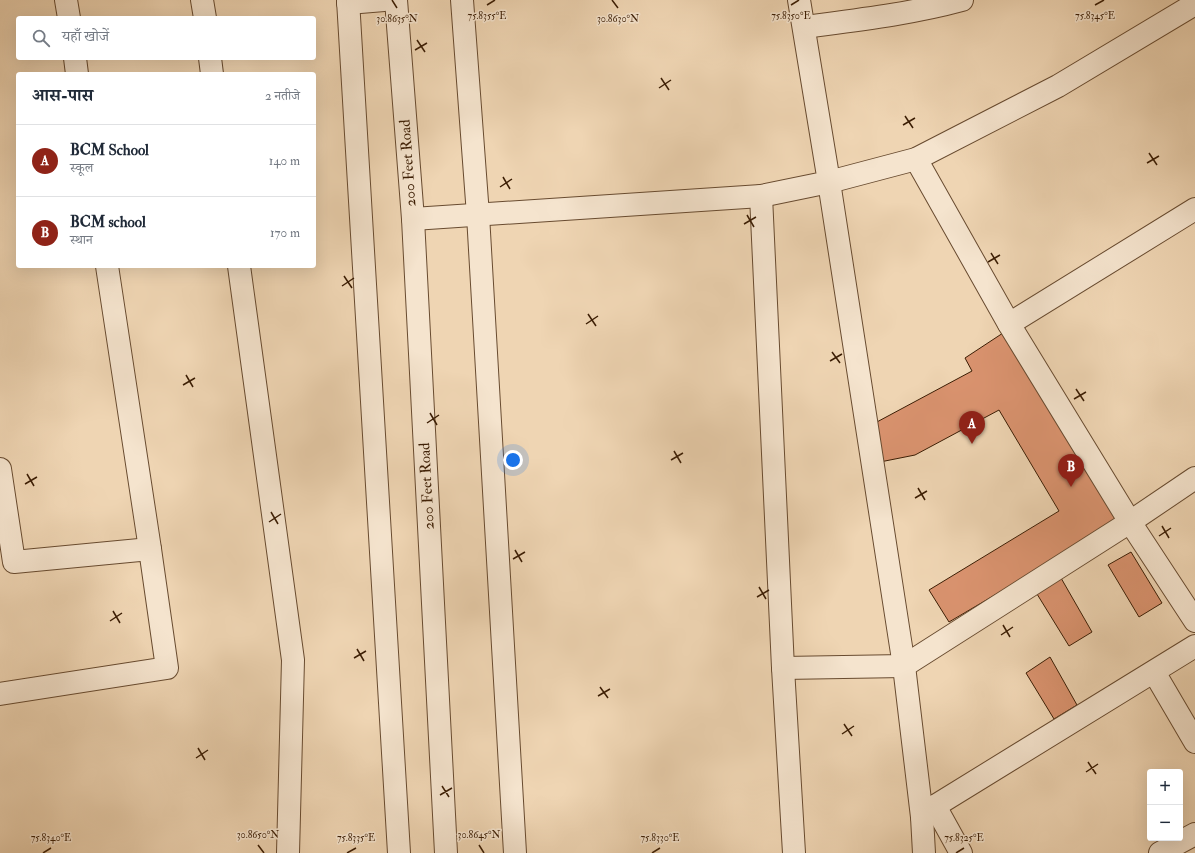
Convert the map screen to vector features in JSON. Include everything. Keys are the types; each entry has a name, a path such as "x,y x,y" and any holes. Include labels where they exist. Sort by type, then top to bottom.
{"street":[{"path":"66,0 69,16"},
{"path":"202,0 204,16"},
{"path":"384,0 348,2 399,853"},
{"name":"200 Feet Road","path":"396,0 413,219 446,853"},
{"path":"462,0 478,215 515,853"},
{"path":"799,0 928,812 924,853"},
{"path":"804,27 878,17 962,0"},
{"path":"413,219 760,196 829,182 916,159 1058,86 1195,4"},
{"path":"75,60 77,72"},
{"path":"210,60 212,72"},
{"path":"916,159 1009,324 1130,522 1195,621"},
{"path":"760,196 783,668 794,853"},
{"path":"1009,324 1195,209"},
{"path":"0,694 167,668 107,268"},
{"path":"239,268 293,660 288,853"},
{"path":"0,470 7,563 150,549"},
{"path":"783,668 904,666 1130,522 1195,478"},
{"path":"928,812 1195,646"},
{"path":"1154,672 1195,742"},
{"path":"928,812 961,853"},
{"path":"1160,853 1195,834"}],"building":[{"path":"1003,333 1119,522 949,622 929,590 1059,511 999,410 915,455 880,462 875,423 972,371 965,358"},
{"path":"1131,552 1162,603 1139,617 1108,565"},
{"path":"1061,578 1092,632 1069,646 1037,594"},
{"path":"1050,657 1077,705 1054,719 1026,673"}],"place":[{"name":"BCM School","path":"972,444"},
{"name":"BCM school","path":"1071,487"}]}
